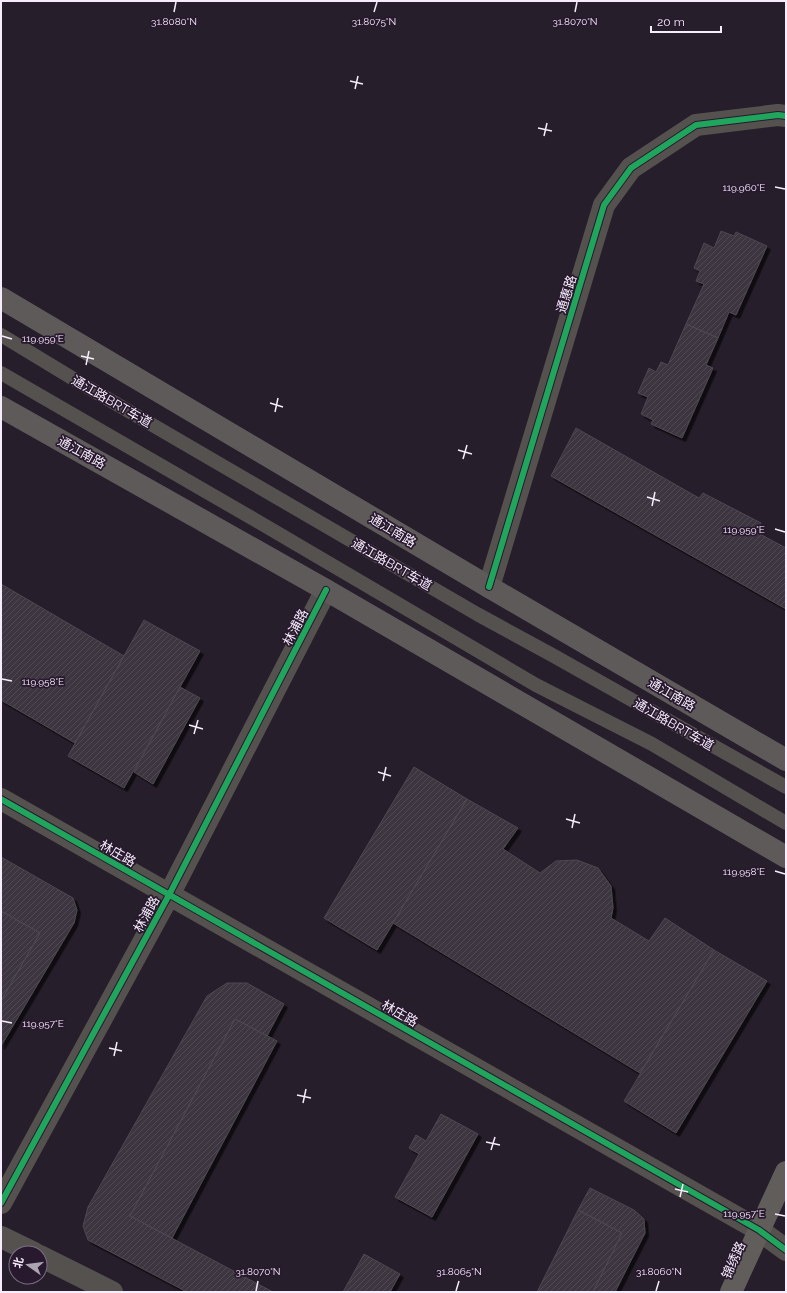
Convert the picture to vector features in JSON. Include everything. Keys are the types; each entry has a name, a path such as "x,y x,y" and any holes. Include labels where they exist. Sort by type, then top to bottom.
{"main road":[{"name":"通江南路","path":"1,298 489,587 786,760"},
{"name":"通江南路","path":"1,407 326,590 786,857"}],"street":[{"name":"通惠路","path":"489,587 604,205 631,168 696,125 782,116"},
{"name":"林浦路","path":"1,1203 169,895 326,590"},
{"name":"林庄路","path":"1,799 759,1230 786,1250"},
{"name":"锦绣路","path":"731,1292 786,1172"},
{"path":"1,1237 18,1245"},
{"path":"48,1260 112,1292"}],"lane":[{"name":"通江路BRT车道","path":"1,335 77,381 477,614 786,788"},
{"path":"1,373 536,685 652,744 786,823"}],"building":[{"path":"721,231 734,236 736,232 767,246 736,315 729,312 718,338 686,324 704,284 696,281 700,271 694,268 704,243 714,248"},
{"path":"686,324 718,338 706,365 713,368 682,438 651,424 653,420 641,414 648,397 638,393 649,368 656,372 661,362 668,365"},
{"path":"576,428 699,498 703,493 761,523 756,532 786,548 786,609 551,476"},
{"path":"1,584 124,656 75,743 1,700"},
{"path":"144,620 200,651 124,788 68,756"},
{"path":"180,687 200,698 153,784 134,772"},
{"path":"414,767 467,799 377,950 324,918"},
{"path":"467,799 518,828 503,849 540,873 556,861 577,860 598,868 611,886 613,908 611,918 649,941 665,918 714,950 640,1073 393,923"},
{"path":"1,857 73,898 77,910 74,923 1,1046 1,1001 40,933 1,911"},
{"path":"1,911 40,933 1,1001"},
{"path":"714,950 767,981 676,1133 624,1101"},
{"path":"227,983 247,983 284,1004 267,1036 235,1019 130,1216 273,1292 187,1292 88,1240 83,1226 88,1207 207,996"},
{"path":"235,1019 277,1041 172,1238 130,1216"},
{"path":"441,1114 478,1134 432,1217 395,1197 419,1154 409,1148 416,1135 426,1141"},
{"path":"590,1188 634,1210 644,1219 645,1233 615,1292 593,1292 622,1233 578,1210"},
{"path":"578,1210 622,1233 593,1292 537,1292"},
{"path":"364,1254 400,1274 390,1292 343,1292"}],"cycle path":[{"path":"489,587 604,205 631,168 696,125 778,115 786,116"},
{"path":"1,1203 169,895 326,590"},
{"path":"1,799 759,1230 786,1250"}]}
